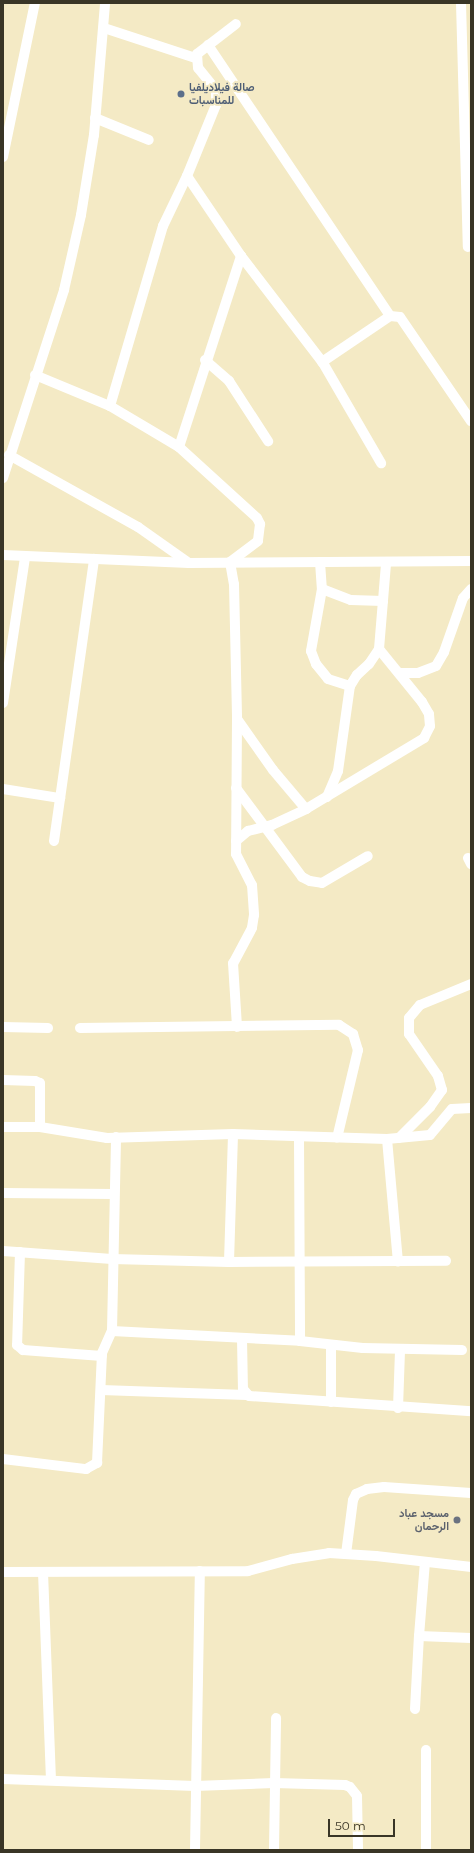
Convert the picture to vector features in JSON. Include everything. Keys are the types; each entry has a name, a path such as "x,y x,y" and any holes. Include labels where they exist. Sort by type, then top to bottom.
{"street":[{"path":"3,157 35,3"},
{"path":"3,478 64,290 81,215 95,118 105,3"},
{"path":"461,3 468,247"},
{"path":"196,58 208,45 236,24"},
{"path":"104,28 196,58"},
{"path":"208,45 390,316 403,319 471,421"},
{"path":"110,406 163,226 187,176 217,100 216,90 198,68 196,58"},
{"path":"95,118 149,140"},
{"path":"187,176 241,256 322,362 382,463"},
{"path":"179,447 205,360 241,256"},
{"path":"322,362 390,316"},
{"path":"205,360 229,381 268,441"},
{"path":"36,375 110,406 179,447 257,518 260,524 258,541 230,562"},
{"path":"10,455 126,520 189,563"},
{"path":"3,555 189,563 320,562 386,564 471,561"},
{"path":"3,703 25,557"},
{"path":"54,841 94,559"},
{"path":"230,562 234,584 237,859 252,885 254,916 252,928 236,954 233,963 236,1027"},
{"path":"320,562 322,589 311,651 316,664 328,679 350,686"},
{"path":"327,797 338,771 350,686 357,675 370,664 379,649 386,564"},
{"path":"322,589 351,600 383,601"},
{"path":"399,674 418,674 428,671 436,666 444,652 463,598 471,589"},
{"path":"236,841 248,831 264,827 306,809 424,738 428,732 428,714 379,649"},
{"path":"236,719 272,770 306,809"},
{"path":"236,788 302,877 315,883 322,883 368,856"},
{"path":"3,789 60,798"},
{"path":"400,1138 430,1107 442,1090 438,1076 409,1034 409,1018 420,1005 471,984"},
{"path":"80,1028 236,1027 322,1023 338,1025 353,1034 358,1050 338,1138"},
{"path":"3,1027 48,1028"},
{"path":"3,1080 36,1081 40,1083 40,1127"},
{"path":"3,1127 40,1127 95,1137 233,1134 299,1138 387,1139 433,1134 452,1109 471,1108"},
{"path":"229,1262 233,1134"},
{"path":"3,1460 80,1469 92,1467 97,1463 99,1457 102,1356 112,1331 112,1259 116,1137"},
{"path":"299,1138 298,1262 300,1341"},
{"path":"387,1139 398,1262"},
{"path":"3,1193 114,1194"},
{"path":"3,1251 112,1259 229,1262 446,1261"},
{"path":"20,1252 17,1345 23,1350 102,1356"},
{"path":"112,1331 300,1341 331,1347 400,1350 462,1350"},
{"path":"242,1339 243,1389 246,1395"},
{"path":"331,1347 331,1402"},
{"path":"398,1408 400,1350"},
{"path":"101,1390 246,1395 398,1408 471,1412"},
{"path":"346,1554 353,1500 356,1494 366,1489 384,1487 471,1493"},
{"path":"3,1572 248,1571 309,1556 346,1554 471,1567"},
{"path":"415,1710 425,1562"},
{"path":"195,1850 200,1571"},
{"path":"43,1572 50,1780"},
{"path":"419,1636 471,1638"},
{"path":"274,1850 276,1718"},
{"path":"426,1750 426,1850"},
{"path":"3,1779 195,1786 274,1783 350,1787 357,1796 358,1850"}],"place":[{"name":"صالة فيلاديلفيا للمناسبات","path":"181,94"},
{"name":"مسجد عباد الرحمان","path":"457,1520"}]}
